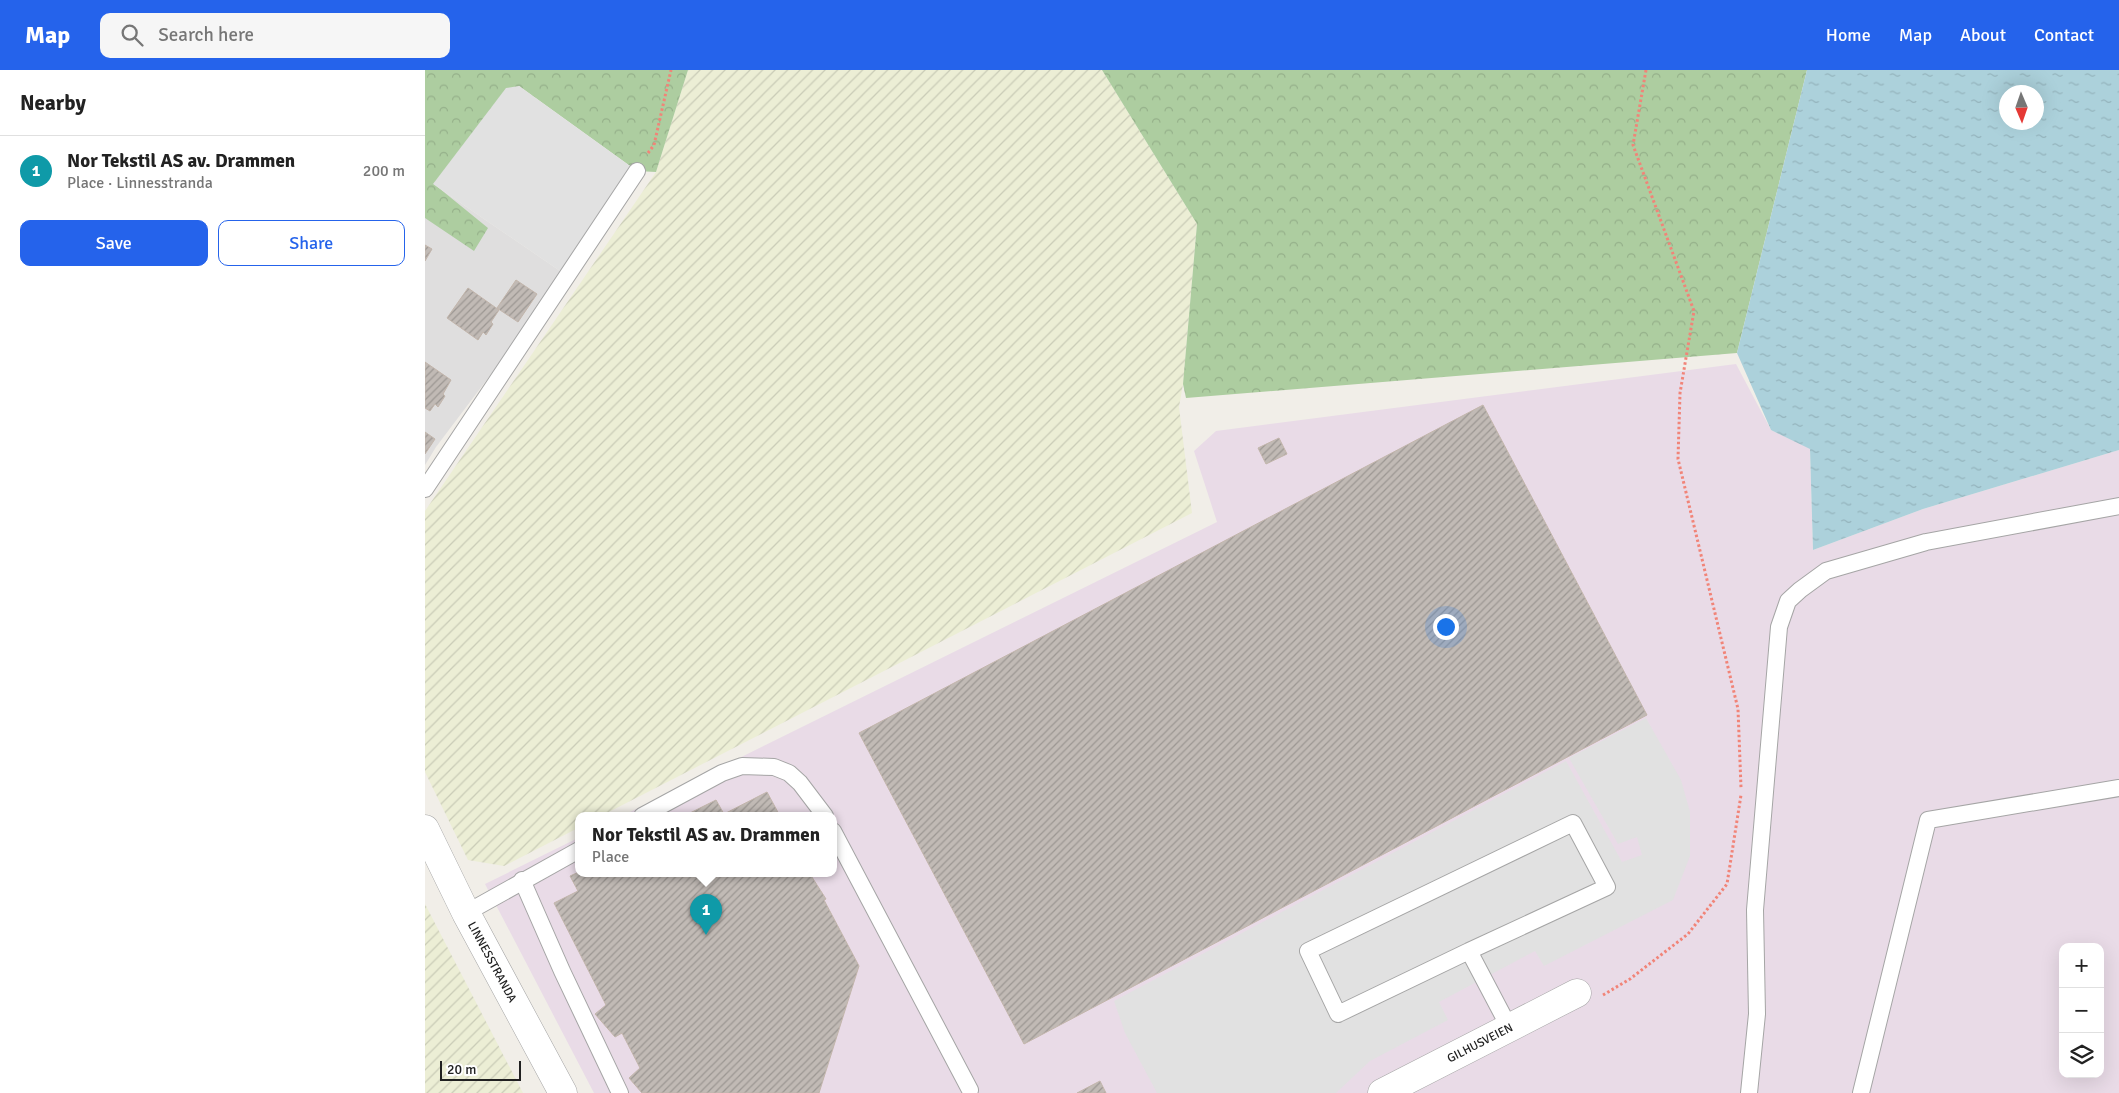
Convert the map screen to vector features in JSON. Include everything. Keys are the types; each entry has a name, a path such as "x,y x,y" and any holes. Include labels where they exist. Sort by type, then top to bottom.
{"street":[{"name":"LINNESSTRANDA","path":"425,829 466,913 563,1093"},
{"name":"GILHUSVEIEN","path":"1382,1093 1509,1027 1588,995"}],"lane":[{"path":"425,489 637,171"},
{"path":"1749,1093 1757,1014 1755,910 1779,627 1787,601 1826,572 1917,544 2119,506"},
{"path":"649,812 722,773 742,766 774,767 789,773 800,783 822,812"},
{"path":"1861,1093 1928,820 2119,788"},
{"path":"1573,823 1607,887 1469,951 1338,1014 1307,951 1573,823"},
{"path":"837,839 970,1090"},
{"path":"466,913 575,852"},
{"path":"522,880 562,971 620,1093"},
{"path":"1469,951 1509,1027"}],"path":[{"path":"637,171 654,145 671,70"},
{"path":"1588,995 1630,979 1688,934 1727,884 1741,789 1738,709 1678,459 1680,392 1694,311 1633,145 1647,70"}],"shaded area":[{"path":"519,86 637,171 566,275 433,184 506,88"},
{"path":"433,184 566,275 436,447 425,465 425,185"},
{"path":"1736,364 1771,430 1810,448 1813,550 1923,509 2119,450 2119,1093 594,1093 485,884 575,839 575,877 837,877 837,812 630,812 1217,522 1194,451 1216,431"},
{"path":"1646,718 1681,780 1690,812 1690,856 1673,900 1544,966 1535,951 1439,1002 1448,1020 1370,1061 1336,1093 1157,1093 1125,1033 1114,1001 1566,761 1622,862 1642,855 1637,837 1618,844 1569,758"}],"green space":[{"path":"425,70 688,70 656,172 637,171 519,86 434,184 488,228 474,251 425,218"},
{"path":"688,70 1102,70 1197,224 1183,384 1179,407 1192,513 609,812 575,812 575,830 504,866 468,860 425,772 425,511 656,172"},
{"path":"1102,70 1807,70 1737,353 1186,398 1183,384 1197,224"},
{"path":"425,904 523,1093 425,1093"}],"water":[{"path":"1807,70 2119,70 2119,450 1923,509 1813,550 1810,449 1771,430 1737,353"}],"building":[{"path":"425,245 432,249 425,261"},
{"path":"516,280 537,294 518,322 497,308"},
{"path":"468,288 499,310 491,322 493,324 486,335 483,332 478,340 447,318"},
{"path":"425,362 451,380 443,394 445,396 438,407 435,404 430,411 425,408"},
{"path":"1483,405 1647,715 1024,1044 859,733"},
{"path":"425,432 435,439 425,454"},
{"path":"1279,438 1287,454 1266,464 1258,448"},
{"path":"767,792 778,812 728,812"},
{"path":"716,800 723,812 692,812"},
{"path":"575,874 575,877 812,877 826,899 824,900 859,966 819,1093 642,1093 629,1078 640,1068 622,1033 615,1037 595,1014 606,1005 554,903 578,891 570,876"},
{"path":"1100,1081 1106,1093 1077,1093"}],"place":[{"name":"Nor Tekstil AS av. Drammen","path":"706,935"}]}
